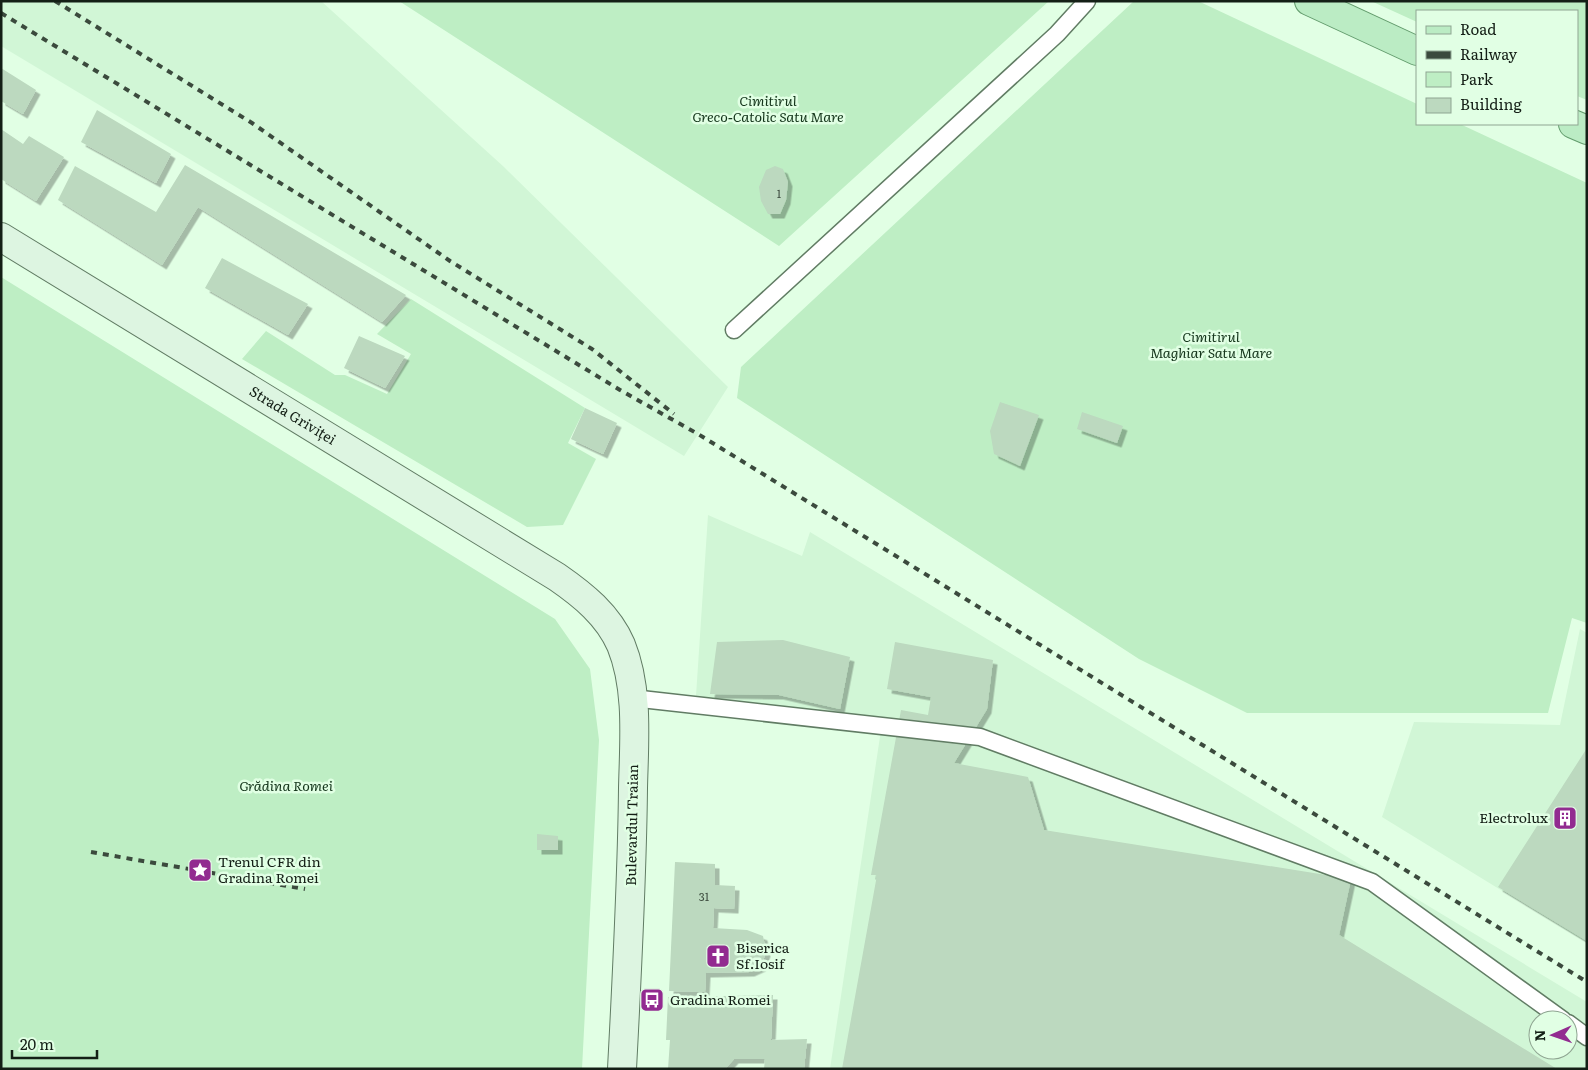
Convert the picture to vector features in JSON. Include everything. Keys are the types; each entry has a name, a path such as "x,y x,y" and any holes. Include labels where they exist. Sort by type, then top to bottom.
{"main road":[{"path":"1309,1 1416,51"},
{"path":"1574,125 1587,130"}],"street":[{"name":"Strada Griviței","path":"1,236 557,577 584,596"},
{"name":"Bulevardul Traian","path":"584,596 606,619 621,645 629,671 632,698 632,849 622,1069"}],"lane":[{"path":"734,330 1057,34 1087,1"},
{"path":"632,698 980,737 1372,882 1550,1010"}],"shaded area":[{"path":"1,1 321,1 504,167 728,387 684,456 1,46"},
{"path":"708,515 802,556 810,532 1587,1002 1587,1069 830,1069 881,730 695,711"},
{"name":"Electrolux","path":"1580,629 1587,633 1587,943 1382,817 1414,722 1560,725"}],"green space":[{"name":"Cimitirul Greco-Catolic Satu Mare","path":"399,1 1049,1 779,246"},
{"name":"Cimitirul Maghiar Satu Mare","path":"1134,1 1198,1 1416,104 1416,125 1462,125 1587,183 1587,623 1572,618 1548,713 1247,713 1139,659 737,398 741,367"},
{"path":"1371,1 1587,1 1587,100 1578,96 1578,10 1416,10 1416,22"},
{"name":"Grădina Romei","path":"1,277 555,619 590,669 599,740 582,1069 1,1069"},
{"path":"411,299 585,408 568,443 596,459 563,525 527,527 242,359 266,331 335,375 345,375 387,394 411,354 377,334"}],"building":[{"path":"1,68 36,90 23,114 1,101"},
{"path":"97,110 171,154 156,183 81,142"},
{"path":"1,129 23,144 29,136 64,157 36,201 1,179"},
{"path":"185,165 406,295 382,322 198,207 162,265 58,200 75,166 156,212"},
{"path":"775,166 783,169 788,182 786,200 780,214 768,214 761,201 759,187 766,170"},
{"path":"222,258 308,304 288,335 205,288"},
{"path":"359,336 405,356 385,388 344,368"},
{"path":"1000,402 1039,415 1020,466 994,454 990,431"},
{"path":"585,408 617,423 603,454 571,439"},
{"path":"1082,412 1123,426 1117,443 1077,429"},
{"path":"783,640 850,657 840,709 779,695 710,694 717,642"},
{"path":"895,642 993,660 987,709 954,763 1028,777 1044,830 1351,879 1339,935 1528,1051 1528,1060 1542,1060 1557,1069 842,1069 877,875 871,875 901,710 928,715 931,697 887,689"},
{"name":"Electrolux","path":"1587,748 1587,941 1498,887"},
{"path":"537,834 558,836 558,850 537,850"},
{"path":"675,862 715,864 715,885 735,886 734,909 714,908 713,928 747,930 763,936 766,952 761,967 750,972 706,973 705,992 669,991"},
{"path":"773,995 771,1040 807,1039 804,1069 764,1069 765,1059 734,1059 725,1069 668,1069 670,1040 666,1040 668,997"}],"railway":[{"path":"55,1 252,123 450,261 592,349 674,414"},
{"path":"1,13 620,390 698,434 1587,982"},
{"path":"91,852 305,889"}],"place":[{"name":"Electrolux","path":"1565,818"},
{"name":"Trenul CFR din Gradina Romei","path":"200,870"},
{"name":"Biserica Sf.Iosif","path":"718,956"},
{"name":"Gradina Romei","path":"652,1000"}]}
